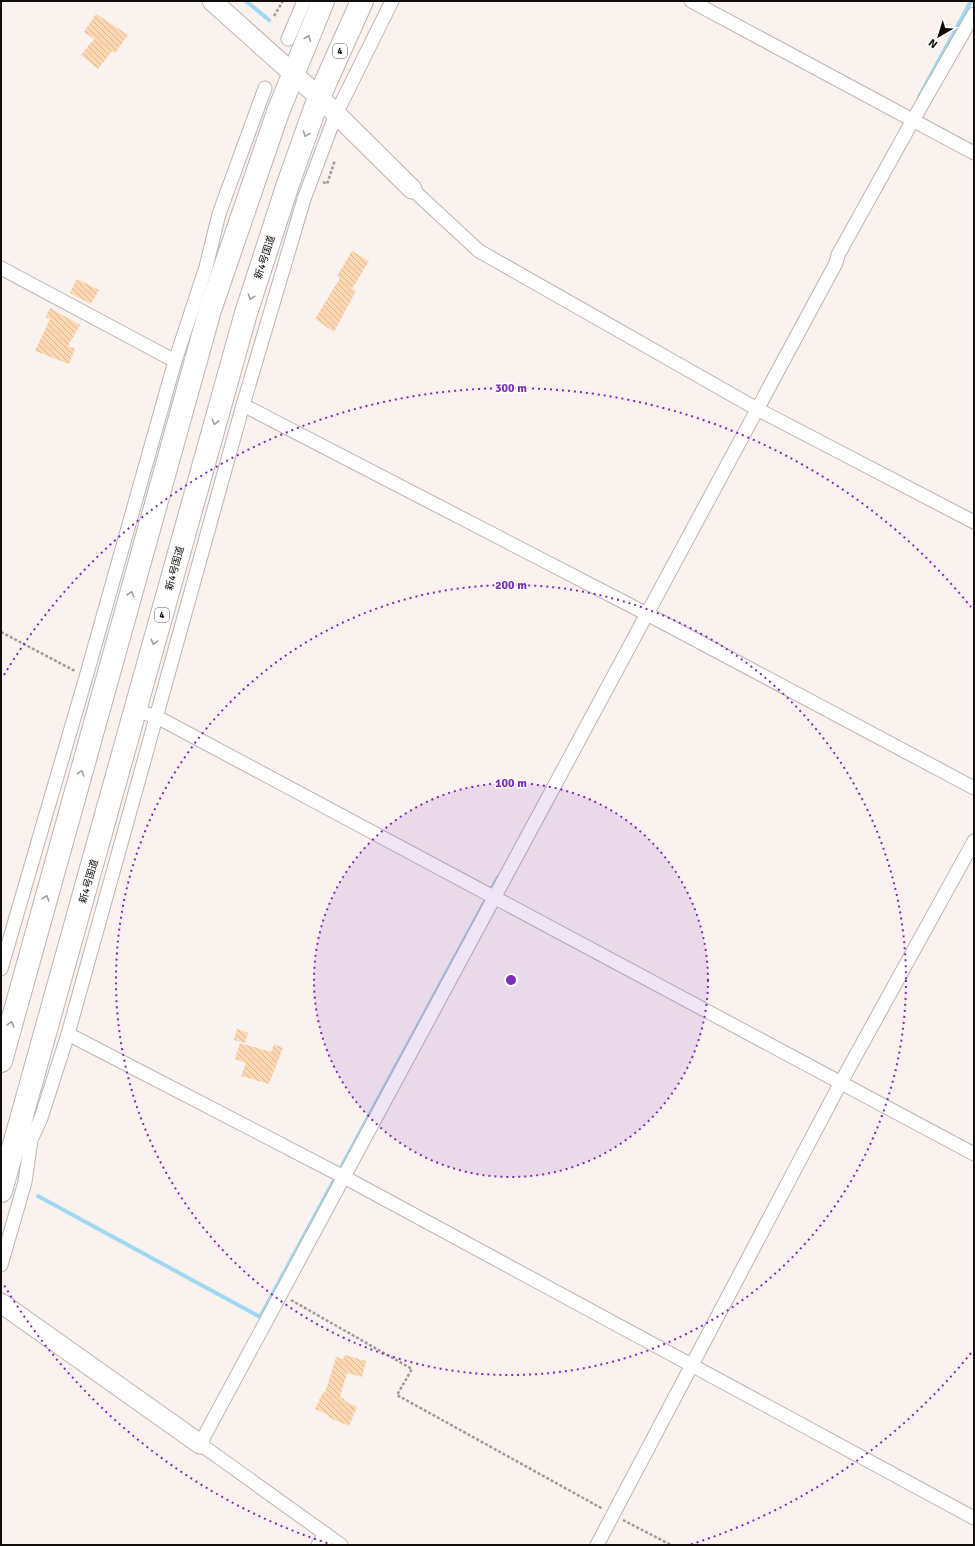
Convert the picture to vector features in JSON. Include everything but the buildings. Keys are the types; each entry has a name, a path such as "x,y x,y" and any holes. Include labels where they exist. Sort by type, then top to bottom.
{"highway":[{"path":"1,1061 193,370 214,270 261,159 293,74 324,1"},
{"name":"新4号国道","path":"1,1191 24,1138 145,714 226,381 246,313 288,184 319,97 362,1"}],"street":[{"path":"212,1 319,97 412,189 479,251 757,410 974,522"},
{"path":"288,39 304,1"},
{"path":"347,35 370,1"},
{"path":"1,1265 25,1182 24,1138 40,1118 68,1034 145,714 243,405 304,199 336,114 392,1"},
{"path":"691,1 974,153"},
{"path":"200,1444 757,410 836,262 838,255 974,14"},
{"path":"1,969 86,677 175,361 214,270 219,214 265,88"},
{"path":"288,184 304,199"},
{"path":"1,268 175,361"},
{"path":"243,405 647,614 974,788"},
{"path":"145,714 495,897 840,1084 974,1154"},
{"path":"598,1545 840,1084 974,841"},
{"path":"68,1034 344,1177 974,1518"},
{"path":"1,1303 341,1545"},
{"path":"318,1545 325,1534"}],"path":[{"path":"274,16 283,1"},
{"path":"1,632 86,677"},
{"path":"281,1294 412,1369 397,1395 671,1545"}],"waterway":[{"path":"246,1 269,20"},
{"path":"919,97 971,1"},
{"path":"38,1196 260,1317 498,877"}]}
